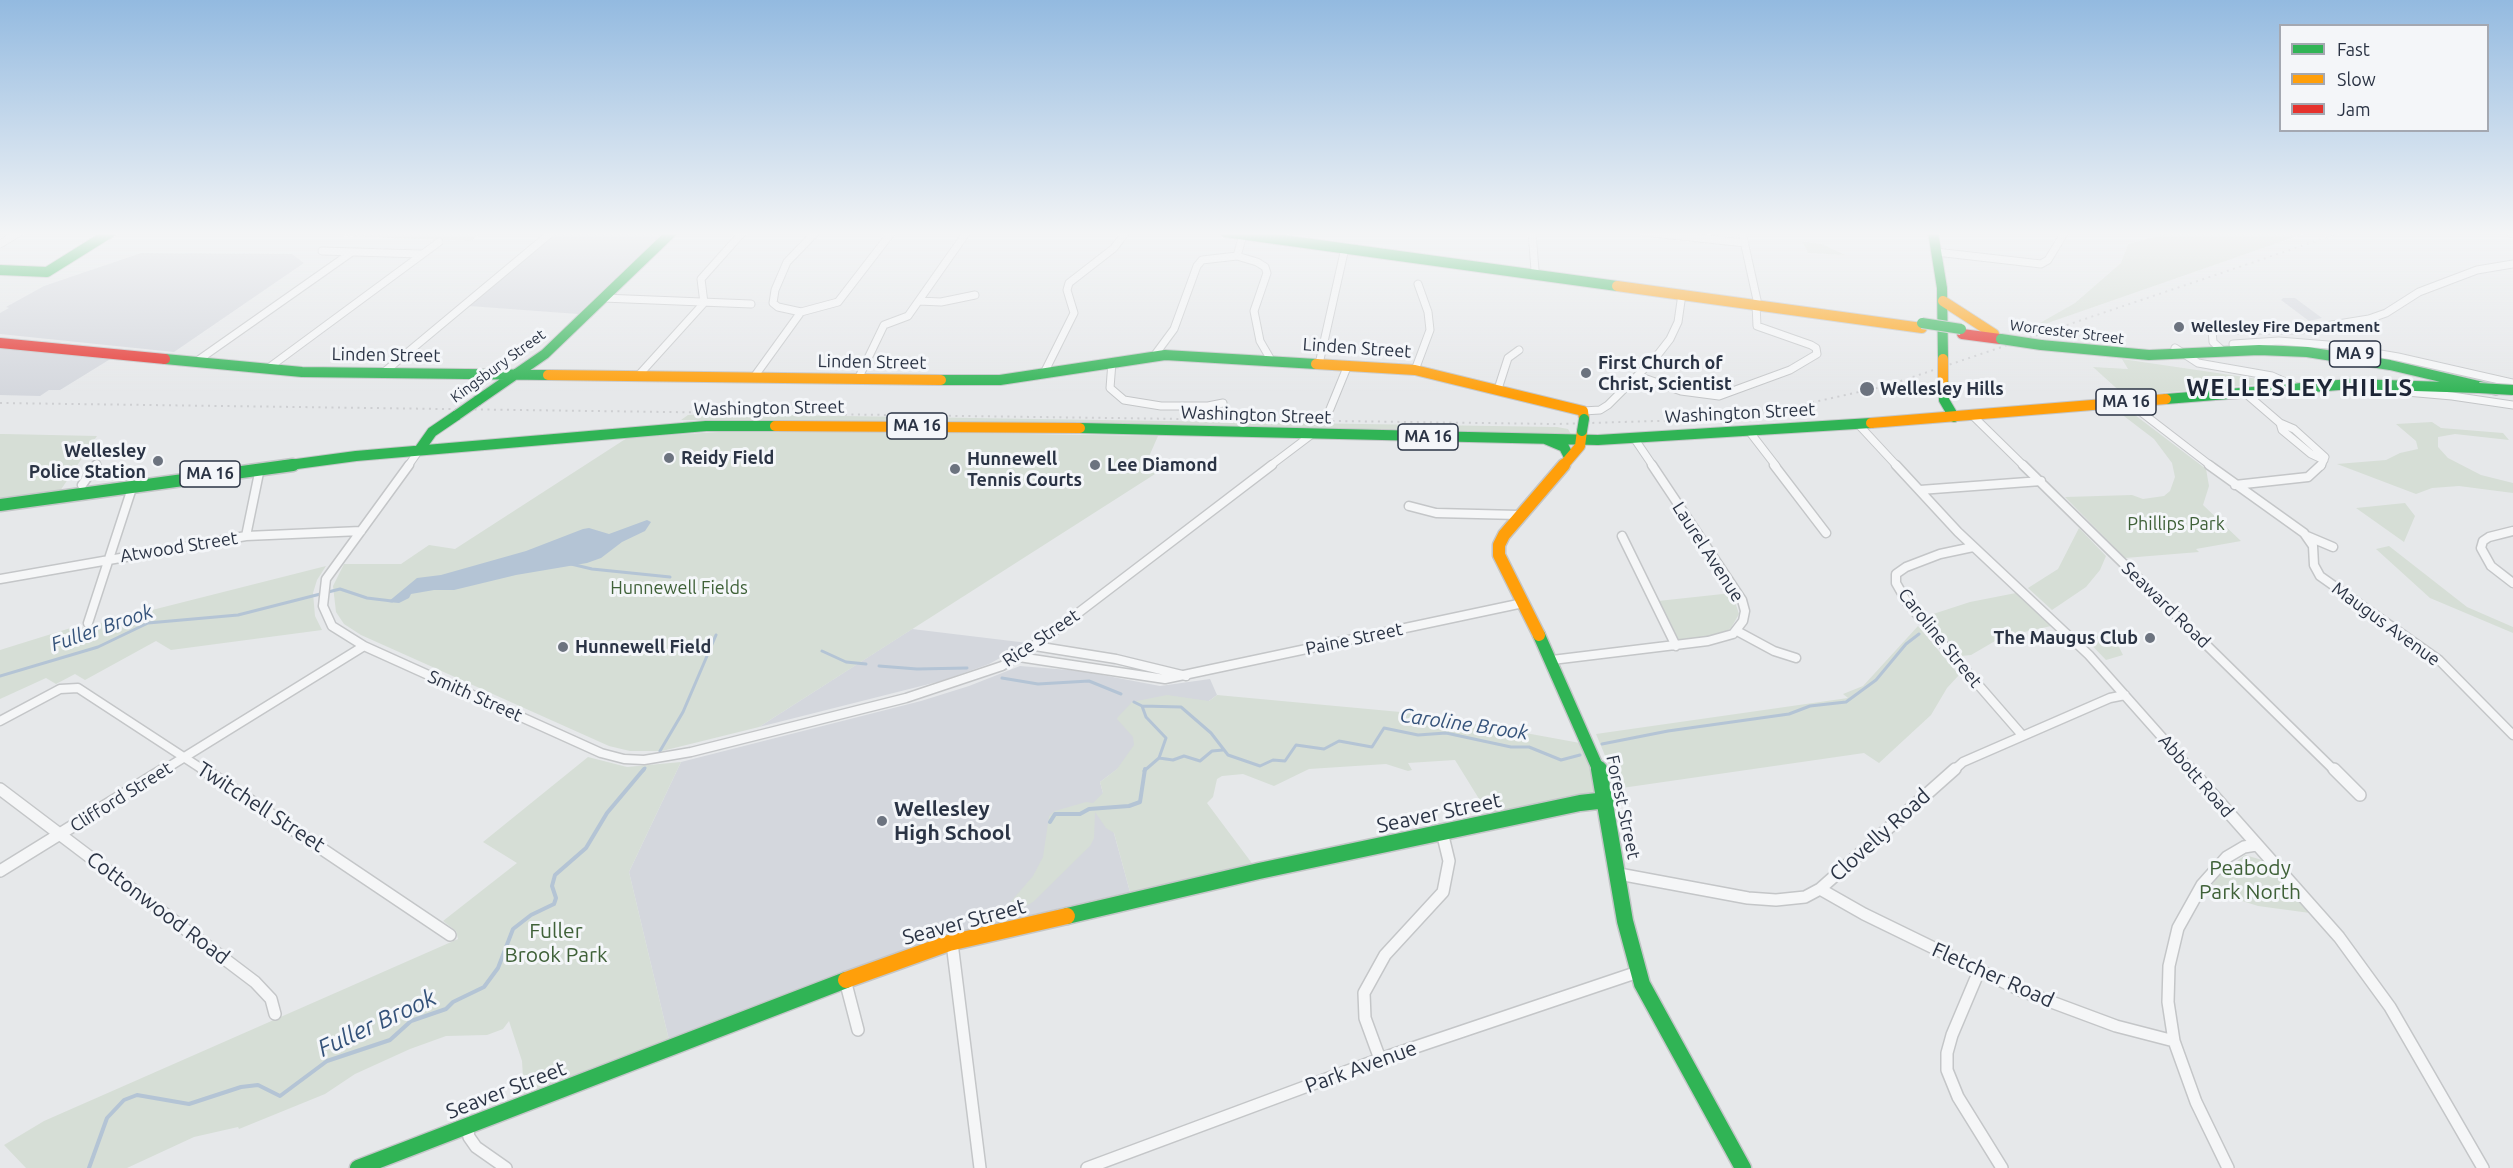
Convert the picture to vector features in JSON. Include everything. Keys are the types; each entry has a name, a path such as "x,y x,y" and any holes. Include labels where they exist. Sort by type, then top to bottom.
{"main road":[{"name":"Kingsbury Street","path":"420,449 432,432 546,353 615,287"},
{"name":"Worcester Street","path":"1627,287 1757,302"},
{"name":"Worcester Street","path":"1650,287 2045,343 2179,352 2224,347 2336,356 2406,368 2513,391"},
{"path":"1941,287 1944,400 1954,417"},
{"path":"1943,301 2002,336"},
{"name":"Linden Street","path":"0,341 267,369 637,377 982,380 1154,356 1271,360 1415,370 1498,389 1582,425"},
{"name":"Washington Street","path":"0,505 132,485 420,449 628,431 745,424 1071,428 1545,439 1582,425 1634,438 1954,417 2327,386 2479,388 2513,391"},
{"name":"Forest Street","path":"1582,425 1580,446 1519,515 1502,538 1498,552 1552,660 1595,755 1607,800 1625,921 1638,972 1662,1023 1743,1168"},
{"path":"1545,439 1564,447 1569,457"},
{"name":"Seaver Street","path":"358,1168 845,980 952,943 1259,871 1580,803 1607,800"}],"street":[{"path":"196,361 303,287"},
{"path":"267,369 377,287"},
{"path":"383,373 487,287"},
{"path":"637,377 704,303 702,287"},
{"path":"776,287 773,303 778,307 801,312 820,309 838,302 850,287"},
{"path":"858,379 884,325 908,316 930,287"},
{"path":"1044,373 1074,313 1068,287"},
{"path":"1154,356 1174,329 1190,287"},
{"path":"1262,287 1254,311 1260,341 1271,360"},
{"path":"1319,363 1336,287"},
{"path":"1415,370 1430,330 1428,312 1419,287"},
{"path":"1638,376 1689,393 1719,396 1790,370 1817,354 1816,348 1811,345 1757,326 1757,302 1754,287"},
{"path":"2434,287 2419,292 2389,311 2374,317 2324,327 2286,330 2212,330 2224,347 2297,341 2386,354 2513,383"},
{"path":"919,302 941,302 975,294"},
{"path":"1582,425 1638,376 1670,339 1678,322 1682,294"},
{"path":"603,298 751,304"},
{"path":"754,377 799,318 801,312"},
{"path":"2286,330 2297,341"},
{"path":"1498,389 1508,358 1519,351"},
{"path":"2179,352 2205,365 2275,376 2299,388"},
{"path":"1112,362 1110,388 1114,394 1124,400 1136,404 1161,405 1208,406 1223,403"},
{"path":"1330,409 1348,365"},
{"path":"2395,387 2513,405"},
{"path":"2235,485 2308,477 2320,468 2324,460 2311,454 2282,430 2280,423 2244,392"},
{"path":"2128,402 2235,485 2307,536 2333,547"},
{"name":"Seaward Road","path":"1972,415 2360,795"},
{"name":"Abbott Road","path":"1858,424 1973,547 2060,625 2125,695 2338,937 2369,976 2399,1022 2483,1168"},
{"path":"1749,431 1826,533"},
{"name":"Rice Street","path":"653,759 691,752 919,694 975,677 1019,657 1311,435"},
{"name":"Laurel Avenue","path":"1552,660 1718,639 1737,631 1745,615 1742,600 1634,438"},
{"path":"360,531 420,449"},
{"path":"82,485 98,464"},
{"path":"246,536 260,468"},
{"path":"1920,490 2041,481"},
{"path":"88,623 132,485"},
{"path":"1409,506 1436,513 1519,515"},
{"name":"Atwood Street","path":"0,579 246,536 360,531"},
{"name":"Smith Street","path":"360,531 330,572 323,587 326,615 332,626 364,646 601,753 624,759 653,759"},
{"path":"2513,531 2489,537 2483,542 2481,548 2491,566 2513,583"},
{"path":"1622,536 1676,646"},
{"name":"Maugus Avenue","path":"2307,536 2313,546 2314,565 2320,576 2439,660 2513,735"},
{"name":"Caroline Street","path":"1973,547 1940,554 1903,568 1896,574 1896,583 1908,604 2022,735"},
{"name":"Paine Street","path":"1019,657 1083,665 1150,679 1186,676 1523,603"},
{"path":"1737,631 1774,651 1796,658"},
{"name":"Clifford Street","path":"0,871 364,646"},
{"name":"Paine Street","path":"1035,646 1116,659 1186,676"},
{"name":"Twitchell Street","path":"0,721 69,686 78,688 450,934"},
{"name":"Clovelly Road","path":"1619,874 1768,900 1799,899 1820,889 1957,766 2022,735 2110,698 2125,695"},
{"name":"Cottonwood Road","path":"0,789 255,982 271,999 275,1014"},
{"path":"1380,1059 1365,1018 1365,993 1385,955 1431,909 1443,892 1449,861 1442,832"},
{"path":"2228,1168 2196,1102 2174,1041 2167,990 2170,953 2178,927 2202,885 2216,867 2238,850 2256,844"},
{"name":"Fletcher Road","path":"1820,889 1978,971 2082,1014 2174,1041"},
{"path":"952,943 980,1168"},
{"path":"1978,971 1952,1035 1947,1053 1947,1070 1958,1097 2002,1168"},
{"name":"Park Avenue","path":"1087,1168 1380,1059 1638,972"},
{"path":"845,980 858,1030"},
{"path":"466,1126 469,1137 476,1147 506,1168"}],"shaded area":[{"path":"43,287 270,287 174,352 0,334 0,313 9,308 6,307"},
{"path":"492,287 607,287 578,314 469,306"},
{"path":"2295,298 2322,318 2309,321 2281,300"},
{"path":"0,346 112,358 60,390 49,390 40,396 0,395"},
{"path":"912,629 1028,643 989,664 941,681 759,727"},
{"name":"Wellesley High School","path":"1020,666 1081,671 1160,686 1210,679 1217,695 1100,782 1130,892 945,935 669,1040 629,872 681,762 921,701 969,686"}],"green space":[{"path":"2094,287 2153,287 2042,325 2040,323 2075,303"},
{"path":"2122,359 2258,379 2263,384 2125,396 2093,367 2128,369"},
{"name":"Phillips Park","path":"2127,409 2206,469 2209,486 2203,505 2241,541 2196,549 2199,552 2125,558 2065,497 2132,495 2143,499 2164,496 2170,491 2175,477 2172,463 2154,439 2116,410"},
{"path":"688,415 1557,427 1568,429 1572,436 1165,426 681,420"},
{"path":"2432,422 2441,428 2503,433 2509,440 2455,434 2438,437 2438,447 2448,458 2481,475 2513,483 2513,493 2459,486 2432,488 2416,494 2337,464 2386,460 2400,453 2418,449 2416,441 2396,424"},
{"name":"Hunnewell Fields","path":"749,430 1158,436 1147,461 1166,467 759,727 662,751 630,751 609,746 361,635 344,624 336,612 333,586 344,564 401,564 429,545 455,549 627,438"},
{"path":"0,434 97,436 60,491 0,500"},
{"path":"2405,503 2415,516 2404,542 2356,508"},
{"path":"2079,528 2106,556 2100,570 2086,587 2052,610 2028,588 2058,569"},
{"path":"2389,546 2467,607 2513,627 2513,633 2430,598 2376,549"},
{"path":"326,566 317,580 313,593 315,616 322,630 171,650 156,641 85,680 75,674 56,684 46,678 0,699 0,650 77,626 77,629"},
{"path":"1732,593 1739,614 1731,628 1720,635 1679,642 1658,601"},
{"path":"2016,593 2051,626 2002,637 1971,655 1961,656 1927,616 1970,602"},
{"path":"1918,626 1959,675 1947,688 1931,715 1879,763 1864,753 1615,789 1609,765 1596,734 1848,698 1843,694 1863,686"},
{"path":"2079,632 2104,637 2119,647 2123,655 2106,660"},
{"path":"1167,695 1209,701 1217,695 1422,714 1580,743 1592,772 1596,792 1489,815 1455,760 1408,763 1412,770 1408,771 1386,764 1309,769 1274,786 1243,774 1222,776 1217,779 1213,797 1207,803 1254,866 1130,892 1114,833 1106,828 1095,812 1094,838 1090,846 1033,902 1017,911 1011,909 1008,905 1033,876 1043,857 1049,816 1055,811 1086,802 1093,803 1103,793 1100,782 1117,769 1134,745 1133,737 1117,719 1118,717 1132,702"},
{"name":"Fuller Brook Park","path":"588,757 627,767 681,762 629,872 669,1040 524,1094 522,1061 509,1021 503,1029 487,1035 446,1036 410,1049 355,1074 325,1094 239,1129 238,1127 194,1137 127,1168 26,1168 4,1145 44,1121 458,939 456,931 443,921 517,863 483,842"},
{"name":"Peabody Park North","path":"2245,855 2262,860 2310,913 2258,906 2208,890 2219,875"}],"water":[{"path":"647,520 651,522 645,531 622,542 601,558 587,563 516,575 454,590 434,590 411,594 409,598 399,603 388,602 417,578 441,575 526,551 583,529 589,528 609,534"}],"waterway":[{"name":"Fuller Brook","path":"571,564 592,569 670,577"},
{"name":"Fuller Brook","path":"0,676 98,647 148,623 238,615 340,589 367,598 392,601"},
{"name":"Caroline Brook","path":"1602,744 1668,731 1789,714 1810,706 1846,702 1876,680 1906,644 1919,634"},
{"name":"Fuller Brook","path":"660,751 683,712 716,635"},
{"name":"Caroline Brook","path":"822,651 846,662 866,664"},
{"name":"Caroline Brook","path":"879,666 917,669 967,668"},
{"name":"Caroline Brook","path":"1002,678 1038,684 1089,681 1121,694"},
{"name":"Caroline Brook","path":"1134,702 1142,706"},
{"name":"Caroline Brook","path":"1142,706 1181,707 1211,733 1228,755 1260,766 1273,760 1285,761 1296,745 1324,749 1339,741 1372,747 1384,728 1418,735 1446,733 1511,747 1529,747 1561,760 1580,755"},
{"path":"1142,706 1146,717 1166,738 1159,758"},
{"path":"1159,758 1173,760 1184,756 1200,761 1212,751 1223,750"},
{"path":"1145,770 1159,758"},
{"name":"Fuller Brook","path":"89,1168 107,1118 124,1100 137,1095 189,1104 241,1087 258,1085 280,1096 327,1061 390,1040 411,1021 446,1009 453,1002 484,987 498,968 513,929 531,915 554,904 556,898 552,886 555,875 586,848 607,813 644,769"},
{"path":"1050,822 1055,814 1080,814 1089,809 1129,806 1140,802 1145,770"}],"railway":[{"path":"0,403 1556,424 1689,420 1796,406 1886,386 2181,287"}],"traffic: fast":[{"path":"477,401 545,354 615,287"},
{"path":"1942,287 1943,359"},
{"path":"1922,323 1961,329"},
{"path":"2001,339 2041,345"},
{"path":"2041,345 2149,355 2259,350 2307,352 2390,365 2496,390"},
{"path":"941,380 1000,380 1165,355 1316,364"},
{"path":"165,359 302,372 548,375"},
{"path":"1943,380 1944,400 1954,417"},
{"path":"2166,399 2351,384 2479,388"},
{"path":"2479,388 2513,390"},
{"path":"457,415 477,401"},
{"path":"420,449 432,432 457,415"},
{"path":"1582,431 1584,419"},
{"path":"1080,428 1598,440 1871,423"},
{"path":"0,505 356,456 706,426 775,426"},
{"path":"1545,439 1564,447 1569,457"},
{"path":"1539,635 1598,763 1625,921 1642,984 1743,1168"},
{"path":"1067,916 1259,871 1580,803 1607,800"},
{"path":"358,1168 846,980"}],"traffic: slow":[{"path":"1621,287 1922,328"},
{"path":"1943,301 1994,334"},
{"path":"1943,359 1943,380"},
{"path":"1316,364 1415,370 1583,411 1584,419"},
{"path":"548,375 941,380"},
{"path":"1871,423 2166,399"},
{"path":"775,426 1080,428"},
{"path":"1539,635 1499,555 1499,545 1504,535 1580,446 1582,431"},
{"path":"846,980 949,943 1067,916"}],"traffic: jam":[{"path":"1962,334 2000,339"},
{"path":"0,343 165,359"}],"place":[{"name":"Wellesley Fire Department","path":"2179,327"},
{"name":"First Church of Christ, Scientist","path":"1586,373"},
{"name":"Wellesley Hills","path":"1867,389"},
{"name":"Reidy Field","path":"669,458"},
{"name":"Wellesley Police Station","path":"158,461"},
{"name":"Lee Diamond","path":"1095,465"},
{"name":"Hunnewell Tennis Courts","path":"955,469"},
{"name":"The Maugus Club","path":"2150,638"},
{"name":"Hunnewell Field","path":"563,647"},
{"name":"Wellesley High School","path":"882,821"}],"district":[{"name":"WELLESLEY HILLS","path":"2300,388"}]}
